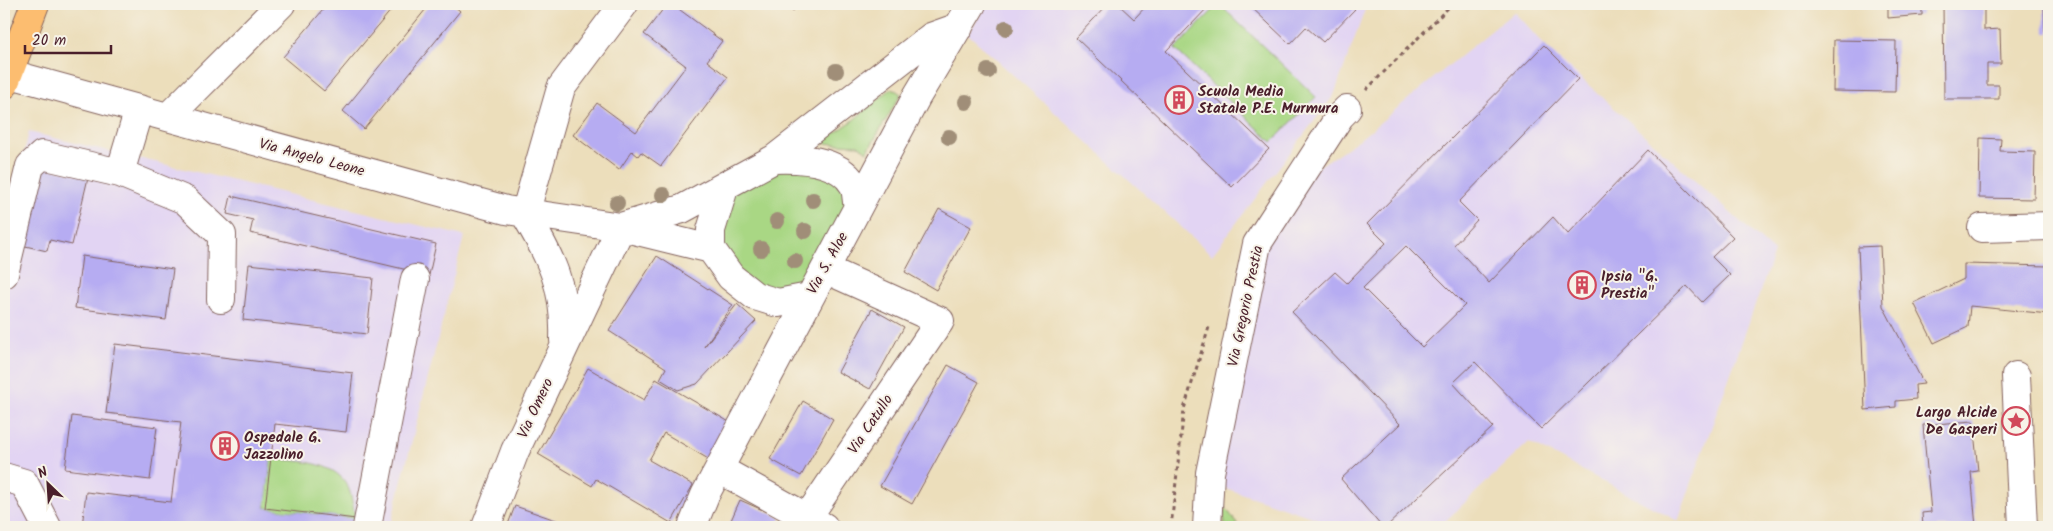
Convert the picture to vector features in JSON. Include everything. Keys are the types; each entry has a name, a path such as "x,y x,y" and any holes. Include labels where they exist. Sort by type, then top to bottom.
{"main road":[{"path":"5,79 35,4"}],"street":[{"path":"168,117 282,4"},
{"path":"564,346 565,315 558,277 525,214 561,88 624,4"},
{"name":"Via S. Aloe","path":"692,527 719,469 809,297 917,96 972,4"},
{"path":"621,226 682,209 724,188 774,159 931,37 959,27"},
{"name":"Via Angelo Leone","path":"5,79 139,109 525,214 621,226 711,249"},
{"path":"120,173 139,109"},
{"name":"Via Gregorio Prestia","path":"1207,527 1210,473 1257,244 1340,116 1347,109"},
{"path":"4,274 30,166 42,155 120,173 185,200 222,235 221,299"},
{"path":"774,159 797,158 819,162 842,172 854,185 858,207"},
{"path":"724,188 711,230 711,249 731,277 755,296 778,302 809,297"},
{"name":"Via Omero","path":"486,527 515,451 589,290 621,226"},
{"path":"1982,228 2049,226"},
{"name":"Via Catullo","path":"810,524 940,322 825,269"},
{"path":"367,527 415,279"},
{"path":"2016,376 2023,527"},
{"path":"719,469 810,524"},
{"path":"4,477 24,483 47,527"}],"path":[{"path":"1347,109 1452,4"}],"shaded area":[{"path":"987,4 1367,4 1334,95 1212,255 968,34"},
{"path":"1514,12 1544,45 1774,252 1678,521 1529,442 1439,527 1328,527 1315,518 1210,483 1257,244 1299,180 1360,139"},
{"path":"29,132 464,236 390,527 4,527 4,237"}],"green space":[{"path":"1219,4 1316,97 1272,142 1175,49"},
{"path":"892,88 901,94 867,152 858,145 820,143 851,122"},
{"path":"774,159 854,185 825,269 778,303 711,249 724,188"},
{"path":"271,459 313,463 333,471 341,477 349,489 356,519 265,508"},
{"path":"1224,506 1240,527 1224,527"}],"building":[{"path":"328,4 387,4 392,9 324,91 283,57"},
{"path":"430,4 452,4 460,11 364,129 343,111"},
{"path":"667,4 672,4 722,41 707,61 728,77 661,166 641,152 638,156 632,151 619,170 573,135 597,103 636,132 686,66 644,34"},
{"path":"784,4 799,4 793,11"},
{"name":"Scuola Media Statale P.E. Murmura","path":"1108,4 1118,4 1134,19 1148,4 1211,4 1166,51 1269,149 1232,187 1076,38"},
{"name":"Scuola Media Statale P.E. Murmura","path":"1248,4 1349,4 1355,9 1323,42 1306,27 1290,44"},
{"path":"1888,4 1922,4 1922,15 1888,18"},
{"path":"1943,4 1984,4 1984,30 2000,29 2001,64 1987,64 1987,85 1999,85 1999,99 1944,99"},
{"path":"2044,4 2049,4 2049,33 2045,33"},
{"path":"1834,40 1896,41 1895,92 1833,91"},
{"name":"Ipsia \"G. Prestia\"","path":"1544,45 1578,79 1459,202 1477,220 1454,245 1489,283 1553,217 1568,234 1648,150 1733,237 1712,257 1730,275 1702,302 1687,286 1541,429 1475,362 1453,383 1493,427 1386,527 1382,527 1341,479 1400,424 1292,312 1335,272 1347,283 1386,243 1367,224","holes":["1406,246 1465,305 1422,347 1363,288"]},
{"path":"1980,138 2001,139 2000,151 2035,152 2034,199 1979,198"},
{"path":"41,166 88,178 72,245 50,240 47,251 21,245"},
{"path":"231,196 436,244 429,275 250,233 253,220 227,214"},
{"path":"939,209 971,227 936,290 905,272"},
{"path":"1880,246 1883,306 1924,384 1915,385 1916,399 1896,401 1896,407 1865,410 1858,247"},
{"path":"82,256 173,269 166,320 75,308"},
{"path":"657,256 733,305 704,347 737,304 756,321 697,384 678,390 660,379 666,368 609,331"},
{"path":"249,264 373,278 367,334 243,320"},
{"path":"1964,264 2049,266 2049,314 1970,306 1968,327 1934,343 1914,303 1964,279"},
{"path":"872,309 904,327 870,389 838,372"},
{"name":"Ospedale G. Jazzolino","path":"115,344 353,373 346,432 275,424 265,508 356,519 355,527 82,527 86,492 171,502 181,422 106,413"},
{"path":"948,365 979,382 912,504 880,486"},
{"path":"588,368 644,400 656,379 731,423 710,460 664,433 649,460 693,485 671,523 596,479 592,486 538,454"},
{"path":"803,401 833,419 801,476 770,459"},
{"path":"72,416 157,427 150,480 65,469"},
{"path":"1973,421 1978,471 1971,472 1976,527 1923,527 1922,513 1931,512 1923,425"},
{"path":"740,500 781,518 777,527 728,527"},
{"path":"515,506 576,527 507,527"}],"place":[{"name":"Scuola Media Statale P.E. Murmura","path":"1179,100"},
{"name":"Ipsia \"G. Prestia\"","path":"1582,285"},
{"name":"Largo Alcide De Gasperi","path":"2016,421"},
{"name":"Ospedale G. Jazzolino","path":"225,446"}]}
